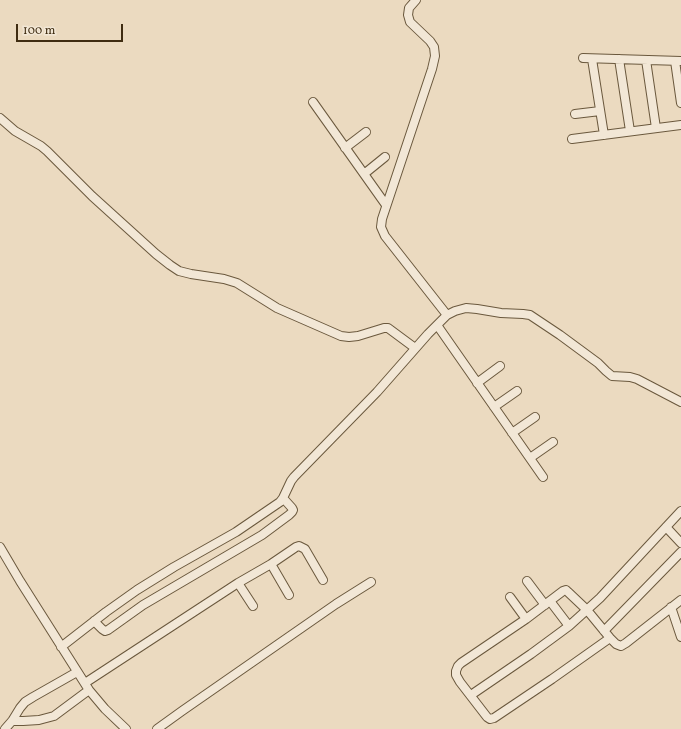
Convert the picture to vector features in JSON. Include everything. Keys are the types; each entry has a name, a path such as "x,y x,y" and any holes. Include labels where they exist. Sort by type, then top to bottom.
{"street":[{"path":"416,0 409,8 408,15 410,22 430,40 434,47 435,56 432,69 386,205 381,227 385,236 447,315"},
{"path":"583,58 678,61 681,103"},
{"path":"592,59 604,135"},
{"path":"619,59 630,131"},
{"path":"646,60 656,128"},
{"path":"313,102 386,205"},
{"path":"575,114 600,111"},
{"path":"0,118 15,131 41,146 92,196 156,254 170,266 179,271 224,279 236,283 277,308 341,336 358,336 388,328 393,330 415,348"},
{"path":"572,139 681,124"},
{"path":"345,148 366,132"},
{"path":"364,174 385,157"},
{"path":"61,647 137,590 236,532 276,505 283,498 294,477 377,392 437,325 447,315 455,311 466,308 530,315 598,363 612,376 637,379 681,402"},
{"path":"437,325 543,477"},
{"path":"477,383 500,366"},
{"path":"494,407 517,391"},
{"path":"512,433 535,417"},
{"path":"530,458 553,442"},
{"path":"94,621 102,630 108,630 148,602 262,535 292,512 292,508 283,498"},
{"path":"471,695 569,626 600,598 681,511"},
{"path":"666,528 681,543"},
{"path":"12,721 39,720 54,716 87,687 238,584 296,547 299,546 305,549 323,580"},
{"path":"0,547 87,687 105,709 126,729"},
{"path":"604,631 681,552"},
{"path":"271,564 289,595"},
{"path":"527,581 569,626"},
{"path":"157,729 323,613 371,582"},
{"path":"238,584 253,606"},
{"path":"610,638 552,679 494,718 490,719 456,675 456,670 461,663 526,619 563,591 566,590 587,610 610,638 616,644 621,646 681,600"},
{"path":"510,597 526,619"},
{"path":"671,607 678,620 681,637"},
{"path":"0,727 5,729 25,702 77,672"}]}
